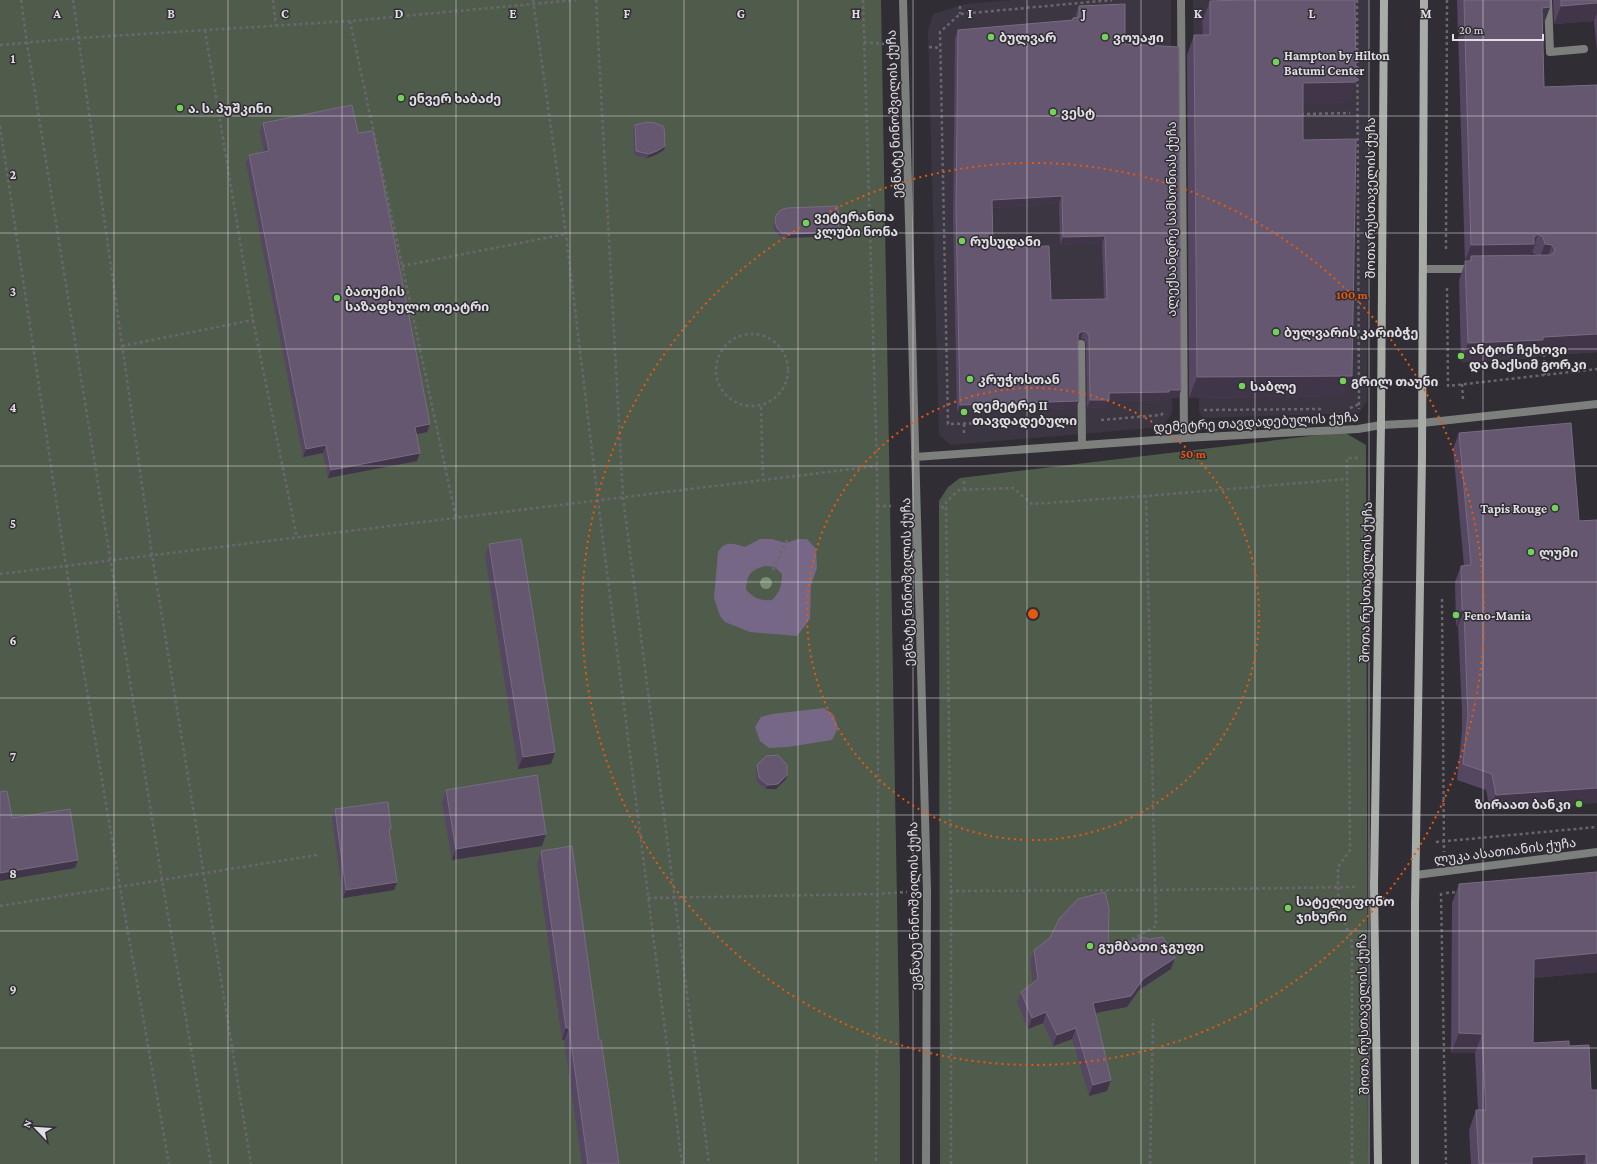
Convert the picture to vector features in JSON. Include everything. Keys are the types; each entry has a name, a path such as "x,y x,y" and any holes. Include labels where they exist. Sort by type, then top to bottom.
{"main road":[{"name":"შოთა რუსთაველის ქუჩა","path":"1378,1164 1374,886 1381,425 1384,0"},
{"path":"1415,1164 1416,875 1422,423 1424,0"}],"street":[{"name":"ეგნატე ნინოშვილის ქუჩა","path":"903,0 927,891 926,1164"},
{"name":"ალექსანდრე სამსონიას ქუჩა","path":"1181,0 1184,438"},
{"path":"1548,0 1550,52 1584,49"},
{"path":"1423,269 1480,269"},
{"path":"1081,344 1082,445"},
{"name":"დემეტრე თავდადებულის ქუჩა","path":"915,457 1184,438 1358,429 1381,425 1422,423 1597,404"},
{"name":"ლუკა ასათიანის ქუჩა","path":"1416,875 1597,852"}],"path":[{"path":"21,0 162,880 211,1164"},
{"path":"73,0 152,555 251,1164"},
{"path":"273,0 276,25"},
{"path":"0,45 79,38 350,21 533,1 576,0"},
{"path":"596,0 623,498 709,1164"},
{"path":"863,0 877,466 878,894 876,1164"},
{"path":"1112,0 960,14 940,32 948,424 1081,421 1161,415 1165,410"},
{"path":"1357,0 1359,413"},
{"path":"1447,0 1446,269 1448,386 1597,369"},
{"path":"533,1 566,234 598,501 682,1164"},
{"path":"960,6 960,14"},
{"path":"350,21 456,518"},
{"path":"205,30 253,320 297,538"},
{"path":"864,42 887,44"},
{"path":"929,47 940,48"},
{"path":"1296,114 1350,113"},
{"path":"0,126 66,566 169,1164"},
{"path":"402,266 566,234"},
{"path":"122,346 253,320"},
{"path":"743,333 766,335 784,350 789,372 781,394 761,406 738,405 720,390 714,367 723,346 743,333"},
{"path":"1544,352 1545,375"},
{"path":"1462,384 1463,400"},
{"path":"1343,408 1351,408 1359,404"},
{"path":"761,406 763,480"},
{"path":"1201,408 1205,411 1328,409"},
{"path":"1352,1164 1352,942 1339,908 1338,867 1350,850 1347,458 1359,458"},
{"path":"0,574 877,466"},
{"path":"964,478 964,490"},
{"path":"951,1164 952,891 946,502 959,490 1013,488 1032,504 1347,479"},
{"path":"1111,951 1156,926 1146,496"},
{"path":"877,506 891,506"},
{"path":"940,507 946,508"},
{"path":"773,570 787,540"},
{"path":"1442,598 1444,858"},
{"path":"1445,842 1597,827"},
{"path":"0,906 317,855"},
{"path":"648,898 878,894 927,891 1156,890 1374,886"},
{"path":"1442,887 1446,1164"},
{"path":"1441,894 1464,892"},
{"path":"1150,1164 1153,1019"}],"shaded area":[{"path":"1012,0 1171,0 1172,413 1163,427 950,445 939,435 928,31 933,14 965,4"},
{"path":"1193,0 1369,0 1367,401 1359,413 1203,418 1199,412"},
{"path":"760,539 772,539 786,543 798,539 807,539 816,549 817,568 811,585 810,619 797,636 750,632 725,622 720,616 714,598 718,552 727,544 745,547","holes":["765,566 775,567 782,574 782,578 779,591 772,600 758,598 746,590 748,577 753,571"]},
{"path":"824,708 834,715 838,728 832,740 788,747 769,748 760,741 755,727 761,717 772,714"}],"green space":[{"path":"0,0 881,0 900,1070 900,1164 0,1164"},
{"path":"1344,432 1366,445 1368,1164 940,1164 939,501 948,487 960,478"}],"building":[{"path":"1355,0 1356,82 1303,83 1303,140 1356,139 1352,376 1197,377 1194,35 1210,35 1210,1"},
{"path":"1464,0 1550,0 1550,7 1542,8 1544,87 1597,85 1597,334 1543,337 1543,340 1468,343 1465,261 1471,261 1471,256 1550,255 1554,253 1555,249 1552,245 1545,244 1543,237 1538,234 1534,237 1534,244 1471,245"},
{"path":"1561,0 1597,0 1597,3 1561,6"},
{"path":"1125,4 1125,44 1179,47 1181,390 1169,390 1169,392 1109,393 1109,400 1090,400 1089,336 1087,332 1083,331 1079,333 1078,336 1079,401 960,405 956,211 958,30 1073,20 1073,18 1079,17 1079,6","holes":["1062,196 1063,237 1105,236 1107,299 1051,300 1049,246 993,248 992,200"]},
{"name":"ბათუმის საზაფხულო თეატრი","path":"352,105 358,133 373,131 430,424 415,427 420,453 331,470 326,445 306,449 249,155 269,151 263,123"},
{"path":"647,122 655,123 664,127 665,146 649,154 636,151 635,125"},
{"name":"ვეტერანთა კლუბი ნონა","path":"838,206 839,232 788,234 782,233 777,228 775,222 776,215 781,210 787,208"},
{"path":"1571,423 1579,521 1597,520 1597,788 1496,795 1492,774 1463,764 1468,714 1461,566 1471,565 1459,433"},
{"path":"521,539 555,752 523,757 489,544"},
{"path":"778,755 787,765 787,775 778,784 768,785 759,778 757,765 766,756"},
{"path":"537,775 546,834 456,849 446,790"},
{"path":"7,791 12,818 70,809 78,860 0,873 0,792"},
{"path":"388,802 391,829 389,829 397,882 346,890 335,809"},
{"path":"572,846 599,1040 601,1040 619,1164 588,1164 569,1028 566,1028 541,851"},
{"path":"1597,872 1597,953 1534,959 1533,1043 1569,1041 1569,1046 1589,1045 1591,1090 1597,1090 1597,1164 1587,1164 1586,1154 1532,1157 1532,1164 1479,1164 1476,1110 1486,1110 1482,1034 1459,1033 1459,884"},
{"path":"1105,892 1109,909 1108,952 1142,937 1149,939 1163,937 1175,958 1143,979 1131,996 1093,1003 1111,1080 1093,1085 1076,1028 1057,1035 1046,1012 1032,1018 1021,992 1038,979 1034,950 1050,938 1059,919 1078,899"}],"place":[{"name":"ბულვარ","path":"991,37"},
{"name":"ვოუაჟი","path":"1105,37"},
{"name":"Hampton by Hilton Batumi Center","path":"1276,62"},
{"name":"ენვერ ხაბაძე","path":"401,98"},
{"name":"ა. ს. პუშკინი","path":"180,108"},
{"name":"ვესტ","path":"1053,112"},
{"name":"ვეტერანთა კლუბი ნონა","path":"806,223"},
{"name":"რუსუდანი","path":"962,241"},
{"name":"ბათუმის საზაფხულო თეატრი","path":"337,298"},
{"name":"ბულვარის კარიბჭე","path":"1276,332"},
{"name":"ანტონ ჩეხოვი და მაქსიმ გორკი","path":"1461,356"},
{"name":"კრუჭოსთან","path":"970,379"},
{"name":"გრილ თაუნი","path":"1343,381"},
{"name":"საბლე","path":"1242,386"},
{"name":"დემეტრე II თავდადებული","path":"964,412"},
{"name":"Tapis Rouge","path":"1555,508"},
{"name":"ლუმი","path":"1531,552"},
{"name":"Feno-Mania","path":"1456,615"},
{"name":"ზირაათ ბანკი","path":"1579,804"},
{"name":"სატელეფონო ჯიხური","path":"1288,908"},
{"name":"გუმბათი ჯგუფი","path":"1090,946"}]}
